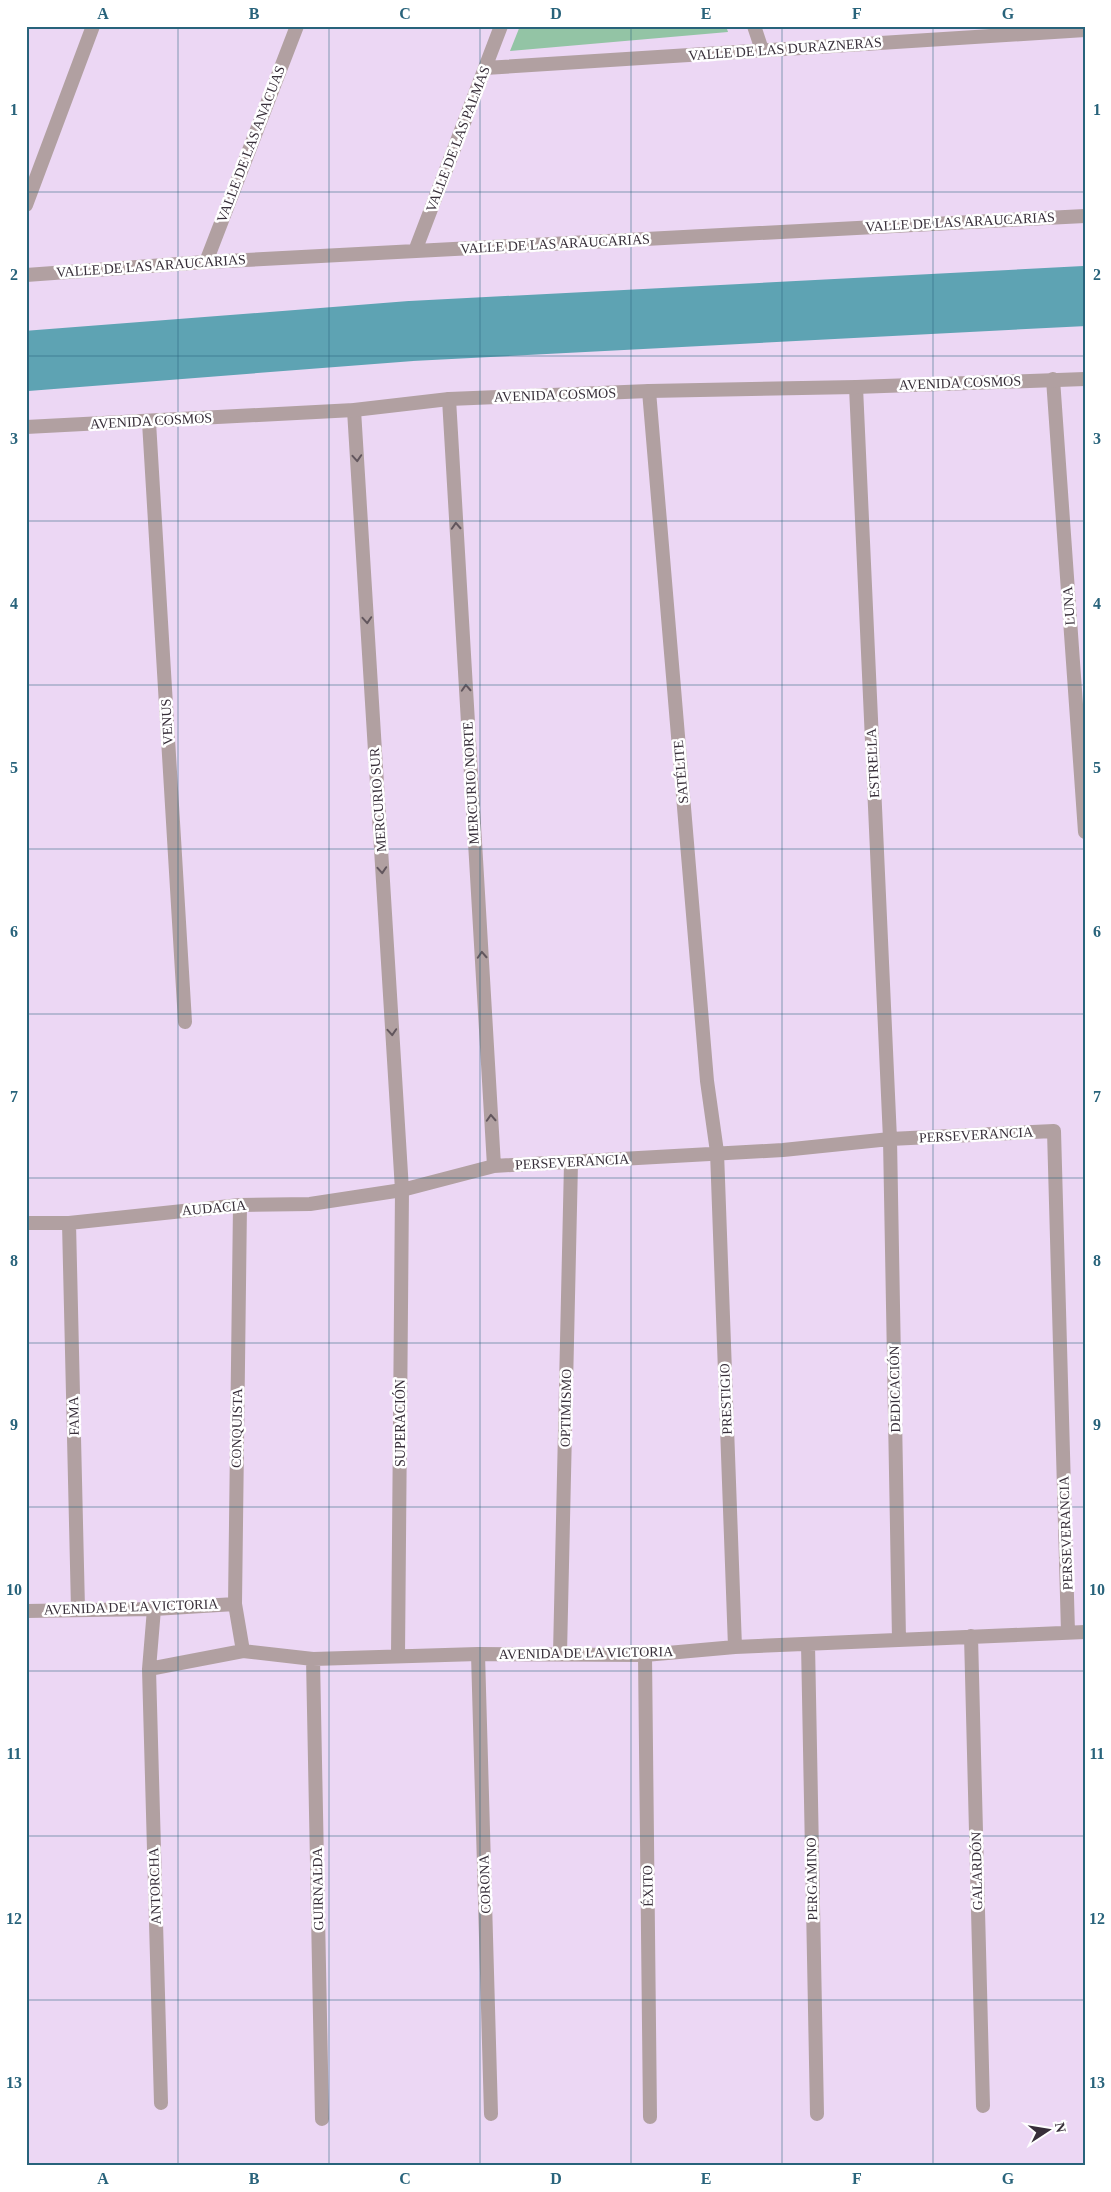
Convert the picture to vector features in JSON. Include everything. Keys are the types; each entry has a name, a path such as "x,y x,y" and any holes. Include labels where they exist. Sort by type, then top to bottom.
{"street":[{"path":"26,205 93,26"},
{"name":"VALLE DE LAS ANACUAS","path":"206,262 296,26"},
{"name":"VALLE DE LAS PALMAS","path":"416,251 501,26"},
{"path":"754,26 762,50"},
{"name":"VALLE DE LAS DURAZNERAS","path":"485,68 762,50 966,32 1085,30"},
{"name":"VALLE DE LAS ARAUCARIAS","path":"26,274 206,262 1085,216"},
{"name":"LUNA","path":"1053,379 1085,832"},
{"name":"AVENIDA COSMOS","path":"26,427 354,410 449,399 649,391 856,387 1085,379"},
{"name":"ESTRELLA","path":"856,387 890,1139"},
{"name":"SATÉLITE","path":"649,391 707,1081 717,1152"},
{"name":"MERCURIO NORTE","path":"449,399 494,1166"},
{"name":"MERCURIO SUR","path":"354,410 402,1190"},
{"name":"VENUS","path":"149,422 185,1022"},
{"name":"PERSEVERANCIA","path":"402,1190 494,1166 571,1163 717,1152 783,1150 890,1139 1054,1131 1068,1632"},
{"name":"DEDICACIÓN","path":"890,1139 899,1639"},
{"name":"PRESTIGIO","path":"717,1152 736,1647"},
{"name":"OPTIMISMO","path":"560,1654 571,1163"},
{"name":"AUDACIA","path":"26,1223 69,1223 240,1205 310,1204 402,1190"},
{"name":"SUPERACIÓN","path":"398,1656 402,1190"},
{"name":"CONQUISTA","path":"240,1205 235,1604 243,1651"},
{"name":"FAMA","path":"69,1223 78,1609"},
{"name":"AVENIDA DE LA VICTORIA","path":"26,1610 154,1609 235,1604"},
{"name":"ANTORCHA","path":"154,1609 149,1669 162,2103"},
{"name":"AVENIDA DE LA VICTORIA","path":"149,1669 243,1651 313,1660 478,1654 645,1655 736,1647 1085,1632"},
{"name":"GALARDÓN","path":"971,1636 983,2106"},
{"name":"PERGAMINO","path":"808,1644 817,2114"},
{"name":"CORONA","path":"478,1654 491,2114"},
{"name":"ÉXITO","path":"645,1655 650,2117"},
{"name":"GUIRNALDA","path":"313,1660 322,2119"}],"green space":[{"path":"520,26 726,26 728,32 510,51"}],"waterway":[{"path":"26,361 411,331 1085,296"}]}
